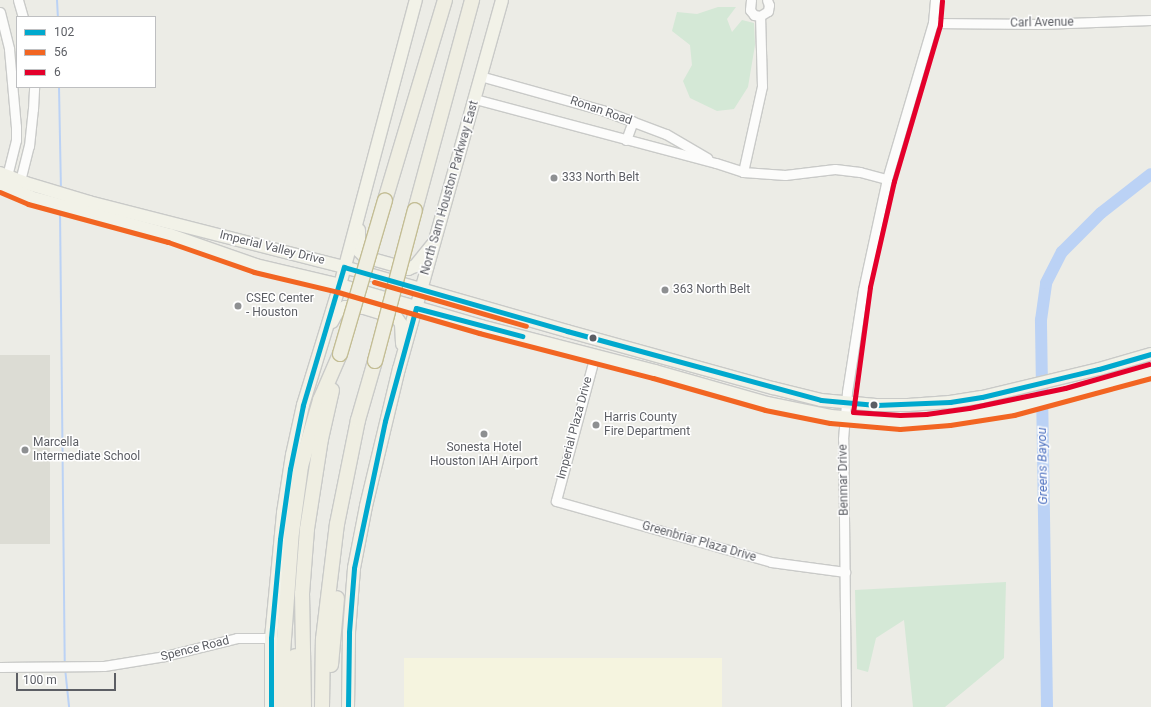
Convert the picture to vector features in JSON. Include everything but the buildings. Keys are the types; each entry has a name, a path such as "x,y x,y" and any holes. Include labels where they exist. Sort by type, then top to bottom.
{"highway":[{"path":"402,139 406,112 435,0"},
{"path":"290,707 308,529 321,439 340,354 402,139 445,0"},
{"path":"322,707 323,639 329,578 347,471 358,420 472,0"},
{"path":"450,84 482,0"},
{"path":"279,707 292,532 301,466 320,400 340,354"},
{"path":"332,707 331,670 347,471"},
{"path":"302,594 304,707"}],"main road":[{"path":"271,707 271,638 283,513 292,455 303,405 340,285 416,0"},
{"name":"North Sam Houston Parkway East","path":"348,707 349,632 354,568 385,421 502,0"},
{"name":"Imperial Valley Drive","path":"4,181 20,181 45,195"},
{"name":"Imperial Valley Drive","path":"4,181 45,195 75,203 211,233 344,267 422,288 567,331 779,390 821,400 908,405 956,401 1099,370 1151,354"},
{"name":"Imperial Valley Drive","path":"75,203 256,265 340,285 416,308 595,355 767,403 845,418 900,422 959,417 1015,407 1151,371"},
{"path":"361,203 358,243 359,251 365,257 408,269 415,266 437,238"},
{"path":"206,248 211,233"},
{"path":"324,334 338,311 345,307 364,308 397,318 402,324 403,332 399,369"},
{"path":"563,347 567,331"},
{"path":"956,401 959,417"}],"street":[{"path":"18,0 23,16"},
{"path":"751,0 750,10 754,14 760,16"},
{"path":"760,16 768,11 769,5 767,0"},
{"name":"Benmar Drive","path":"846,707 843,439 846,402 862,290 887,180 933,23 935,0"},
{"path":"0,12 9,49 16,127 14,154 4,181"},
{"path":"743,172 762,86 760,16"},
{"name":"Carl Avenue","path":"933,23 1040,24 1151,20"},
{"name":"Ronan Road","path":"480,76 602,110 666,134 716,163"},
{"path":"20,181 31,128 34,88"},
{"name":"Ronan Road","path":"475,99 716,163 743,172 785,175 835,169 860,172 887,180"},
{"path":"626,140 633,122"},
{"name":"Imperial Plaza Drive","path":"556,501 595,355"},
{"name":"Greenbriar Plaza Drive","path":"556,501 771,562 845,572"},
{"name":"Spence Road","path":"0,667 112,665 165,656 237,638 271,638"}],"shaded area":[{"path":"718,7 736,7 727,19 732,32 742,20 754,23 755,45 748,87 734,109 717,111 690,98 683,81 692,65 690,45 672,31 677,12 697,14"},
{"name":"Marcella Intermediate School","path":"0,355 50,355 50,544 0,544"},
{"path":"1006,582 1004,658 945,707 913,707 904,620 876,638 868,672 857,669 855,590"},
{"path":"404,658 722,658 722,707 404,707"}],"waterway":[{"path":"57,0 58,16"},
{"path":"59,88 61,190"},
{"name":"Greens Bayou","path":"1047,707 1041,320 1046,283 1062,252 1101,213 1151,174"},
{"path":"60,210 65,664"},
{"path":"65,668 69,707"}],"transit line":[{"name":"6","path":"942,1 940,25 894,181 870,287 853,412 900,415 926,414 969,408 1065,388 1149,364"},
{"name":"56","path":"0,192 28,204 168,242 254,272 338,292 479,333 653,378 765,410 830,423 900,429 950,425 1014,415 1151,378"},
{"name":"102","path":"271,707 271,638 280,539 290,469 303,405 344,267 567,331 821,400 876,405 950,402 982,397 1099,369 1151,354"},
{"name":"56","path":"374,282 526,326"},
{"name":"102","path":"348,707 349,632 354,568 385,421 416,308 522,336"}],"place":[{"name":"333 North Belt","path":"554,178"},
{"name":"363 North Belt","path":"665,290"},
{"name":"CSEC Center - Houston","path":"238,306"},
{"name":"Harris County Fire Department","path":"596,425"},
{"name":"Sonesta Hotel Houston IAH Airport","path":"484,434"},
{"name":"Marcella Intermediate School","path":"25,450"}]}
